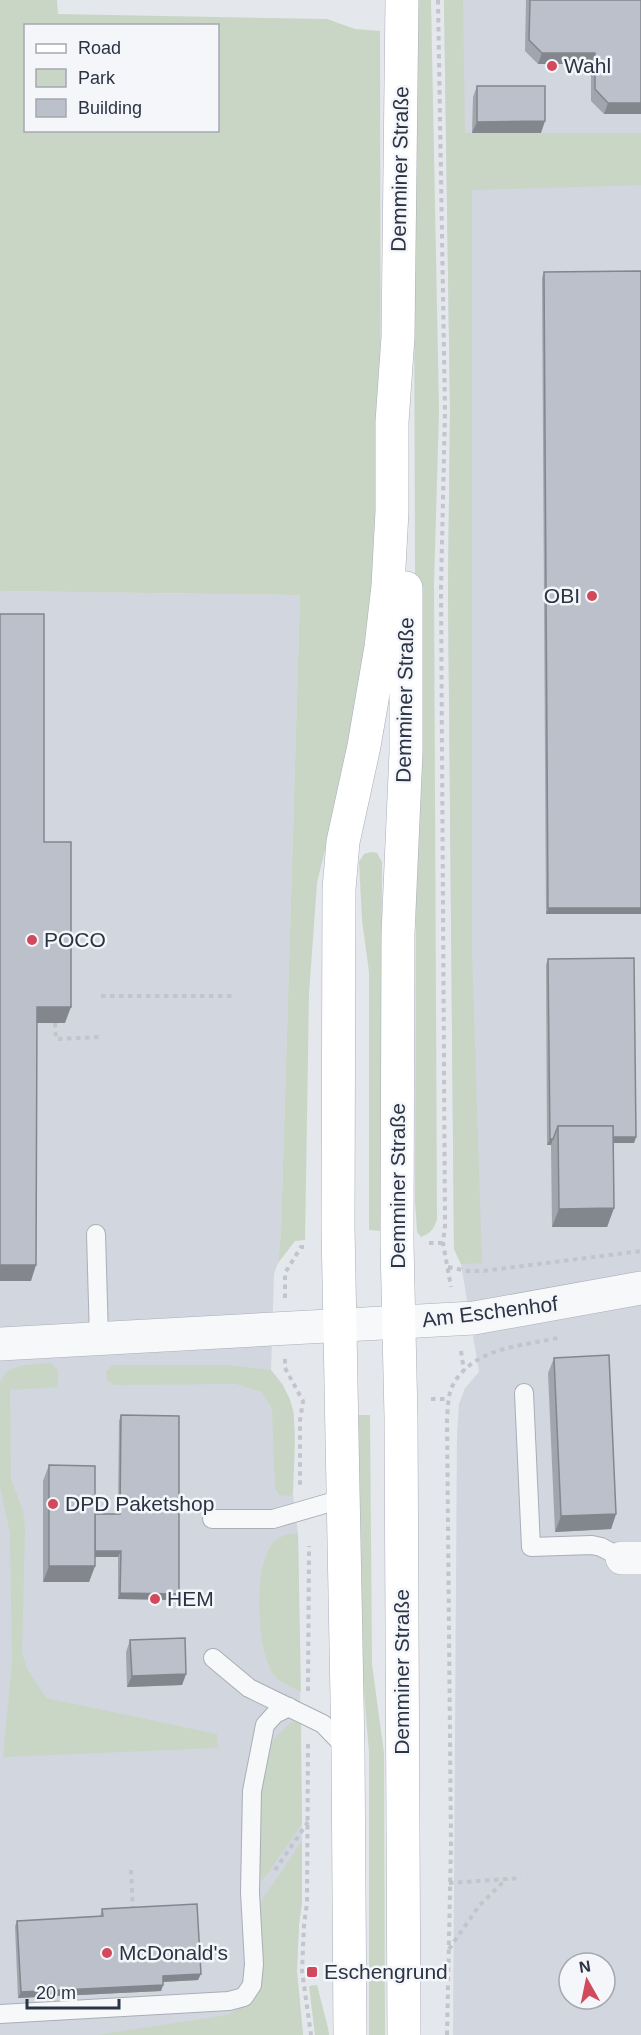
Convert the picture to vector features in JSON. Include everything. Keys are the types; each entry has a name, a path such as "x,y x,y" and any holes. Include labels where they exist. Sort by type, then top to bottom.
{"main road":[{"name":"Demminer Straße","path":"350,2035 348,1750 339,1325 339,889 343,842 364,746 382,637 392,511 392,422 398,337 402,0"},
{"name":"Demminer Straße","path":"398,337 405,421 406,541 406,752 398,934 404,2035"}],"street":[{"name":"Am Eschenhof","path":"339,1325 474,1318 641,1288"},
{"path":"0,1344 339,1325"}],"lane":[{"path":"96,1234 99,1338"},
{"path":"524,1393 531,1547 592,1545 631,1558"},
{"path":"212,1519 273,1519 342,1499"},
{"path":"213,1658 249,1688 323,1725 348,1750"},
{"path":"0,2014 229,2001 244,1997 252,1985 254,1965 250,1892 252,1791 265,1725 275,1714 289,1707"}],"path":[{"path":"438,0 445,411 441,588 445,1214 443,1243 448,1267 467,1271 483,1271 641,1251"},
{"path":"101,996 236,996"},
{"path":"55,1023 56,1039 101,1037"},
{"path":"447,2035 451,1832 448,1399 456,1380 470,1364 481,1358 492,1353 567,1336"},
{"path":"250,1892 260,1892 308,1822"},
{"path":"131,1870 133,1912"},
{"path":"449,1949 479,1906 507,1878"},
{"path":"449,1883 521,1878"}],"shaded area":[{"path":"444,0 641,0 641,2035 453,2035 457,1434 459,1404 465,1388 479,1372 461,1264 454,1249 448,589 450,410"},
{"path":"0,591 300,595 281,1231 278,1263 274,1274 271,1370 283,1385 294,1414 293,1494 298,1533 302,1841 302,1903 297,1971 303,2035 0,2035"}],"green space":[{"path":"0,0 57,0 58,14 327,19 355,29 380,31 381,515 364,689 317,883 309,994 305,1240 295,1241 278,1263 281,1231 300,595 0,591"},
{"path":"413,0 431,0 439,410 434,585 437,1219 432,1230 421,1237 417,1232 415,1200"},
{"path":"444,0 463,0 465,133 641,133 641,185 472,190 472,953 482,1263 461,1264 454,1249 448,589 450,410"},
{"path":"377,853 382,862 381,1231 369,1230 369,972 362,920 359,862 364,854"},
{"path":"51,1363 58,1370 58,1387 10,1390 11,1479 23,1511 25,1530 22,1652 27,1669 46,1698 217,1734 218,1748 3,1757 12,1664 10,1533 0,1487 0,1383 3,1376 14,1368"},
{"path":"113,1365 225,1365 271,1370 289,1398 294,1419 293,1494 279,1495 275,1488 272,1409 262,1392 236,1384 114,1385 107,1380 106,1371"},
{"path":"357,1415 370,1415 372,1664 384,1753 385,2035 369,2035 369,1752 358,1625"},
{"path":"298,1533 301,1692 280,1681 271,1670 262,1642 259,1603 263,1565 268,1550 278,1538"},
{"path":"292,1722 301,1724 302,1824 263,1880 259,1877 258,1813 261,1780 272,1742"},
{"path":"302,1841 302,1903 297,1971 303,2035 97,2035 227,2015 251,2003 260,1986 258,1913 262,1900"},
{"path":"317,1985 329,2035 315,2035 309,1986"}],"building":[{"path":"530,0 641,0 641,103 608,103 595,89 595,53 542,53 529,40"},
{"path":"477,86 545,86 545,121 477,122"},
{"name":"OBI","path":"641,271 641,908 548,908 544,272"},
{"name":"POCO","path":"0,614 44,614 44,842 71,842 71,1007 37,1007 36,1265 0,1265"},
{"path":"634,958 636,1137 613,1137 613,1126 558,1126 553,1139 550,1139 548,959"},
{"path":"558,1126 613,1126 614,1208 559,1209"},
{"path":"609,1355 616,1514 561,1516 554,1358"},
{"path":"121,1415 179,1416 179,1594 120,1593 121,1551 95,1551 95,1514 120,1514"},
{"path":"49,1465 95,1466 95,1566 49,1566"},
{"path":"185,1638 186,1674 132,1676 130,1640"},
{"name":"McDonald's","path":"197,1904 201,1974 163,1976 163,1985 21,1992 17,1921 103,1916 102,1909"}],"place":[{"name":"Wahl","path":"552,66"},
{"name":"OBI","path":"592,596"},
{"name":"POCO","path":"32,940"},
{"name":"DPD Paketshop","path":"53,1504"},
{"name":"HEM","path":"155,1599"},
{"name":"McDonald's","path":"107,1953"},
{"name":"Eschengrund","path":"312,1972"}]}
